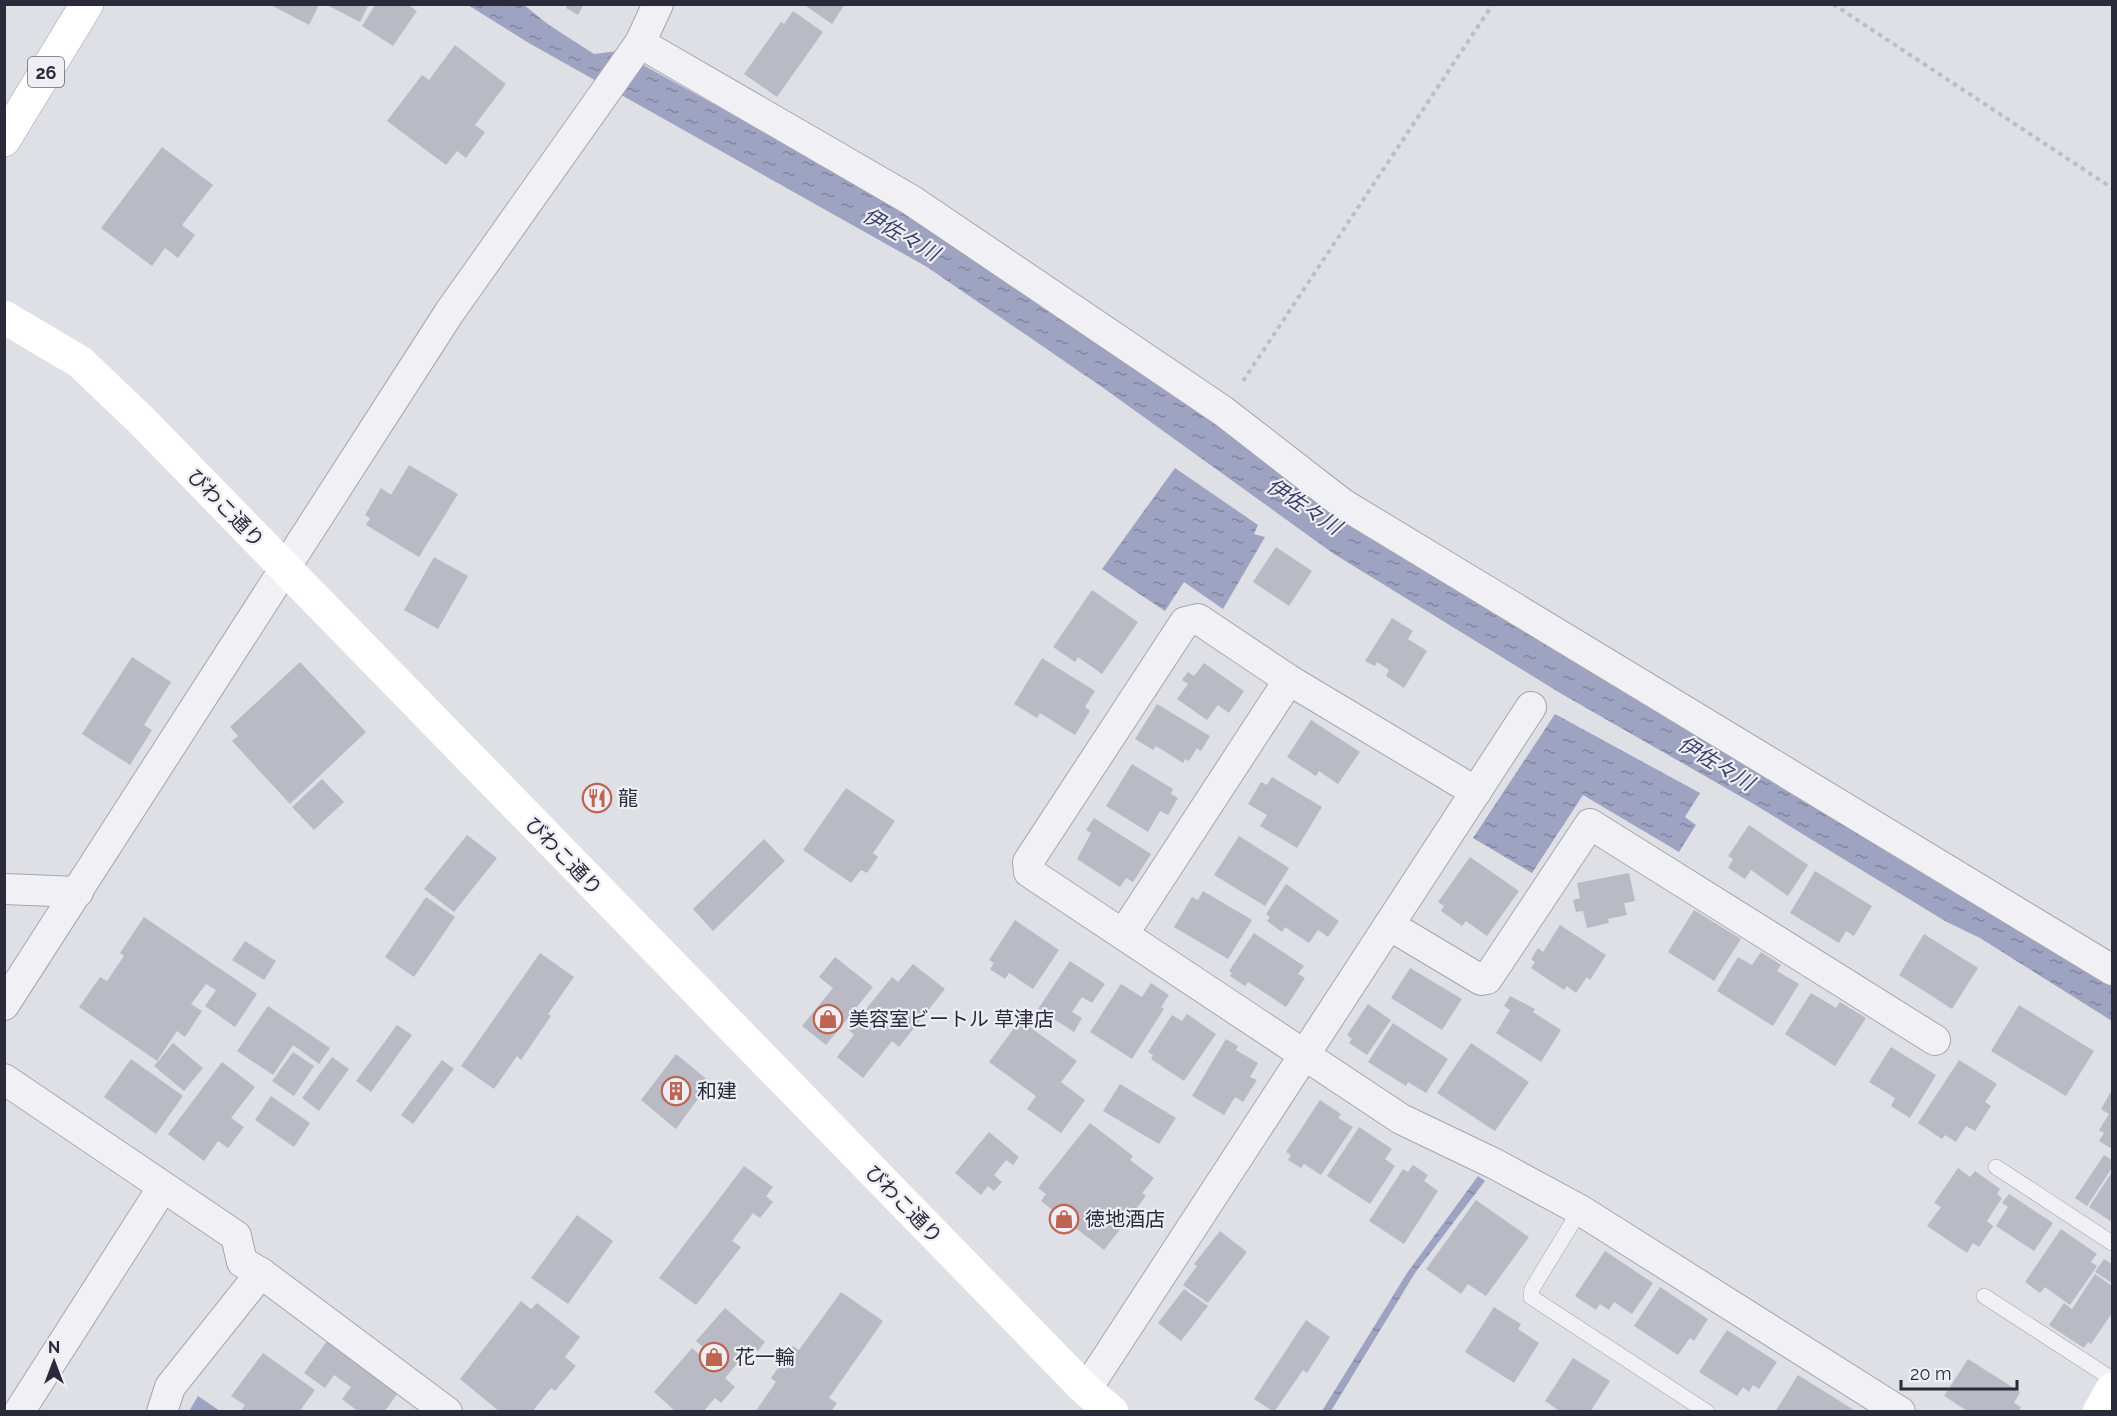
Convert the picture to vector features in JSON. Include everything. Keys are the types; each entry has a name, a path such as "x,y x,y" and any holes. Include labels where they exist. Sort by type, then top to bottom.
{"street":[{"name":"26","path":"4,140 87,4"},
{"path":"4,1005 449,313 637,48 658,4"},
{"path":"637,48 911,200 1223,411 1343,504 2112,970"},
{"name":"びわこ通り","path":"4,317 80,362 141,420 1086,1390 1112,1412"},
{"path":"1476,792 1289,681 1198,619 1185,622 1028,862 1029,872 1305,1053 1401,1119 1495,1164 1580,1210 1900,1412"},
{"path":"1124,933 1289,681"},
{"path":"1086,1390 1531,707"},
{"path":"1389,925 1481,980 1488,979 1590,824 1935,1040"},
{"path":"4,889 78,892"},
{"path":"4,1078 236,1236 242,1262 261,1273 447,1412"},
{"path":"19,1412 163,1187"},
{"path":"162,1412 170,1387 261,1273"},
{"path":"2099,1412 2112,1389"}],"lane":[{"path":"1996,1167 2112,1244"},
{"path":"1580,1210 1532,1289 1531,1297 1707,1412"},
{"path":"1984,1296 2112,1379"}],"path":[{"path":"1223,411 1493,4"},
{"path":"1833,4 2112,188"}],"water":[{"name":"伊佐々川","path":"468,5 524,5 549,25 594,54 618,51 811,158 966,250 1819,805 2112,985 2112,1021 1980,938 1945,921 1752,803 1560,693 1334,554 1102,387 927,267 527,42"},
{"path":"1175,468 1258,525 1254,534 1265,537 1223,609 1184,582 1165,611 1102,569"},
{"path":"1555,714 1700,793 1685,817 1696,825 1679,852 1583,795 1532,873 1473,838"},
{"path":"1478,1176 1485,1181 1415,1273 1331,1411 1322,1411 1407,1273"},
{"path":"198,1396 220,1411 189,1411"}],"building":[{"path":"269,4 313,4 318,7 309,25"},
{"path":"325,4 369,4 360,22"},
{"path":"376,4 407,4 417,11 393,46 362,26"},
{"path":"568,4 584,4 578,15 566,8"},
{"path":"803,4 845,4 832,24"},
{"path":"793,11 823,32 777,97 744,74 781,22 784,24"},
{"path":"455,45 506,84 475,125 485,132 466,158 457,151 446,165 387,121 422,75 429,80"},
{"path":"162,147 213,185 182,225 195,235 178,258 165,248 152,266 101,228"},
{"path":"409,465 458,494 419,557 366,525 370,518 365,515 381,488 391,495"},
{"path":"1276,547 1312,571 1289,606 1253,582"},
{"path":"434,557 468,576 438,629 404,610"},
{"path":"1092,590 1138,622 1102,674 1078,657 1075,662 1053,647"},
{"path":"1392,618 1413,631 1408,639 1427,651 1404,688 1386,676 1389,670 1377,662 1375,666 1365,661"},
{"path":"132,657 171,682 144,725 152,730 130,765 82,734"},
{"path":"1042,658 1095,691 1085,707 1090,711 1075,735 1040,713 1037,718 1014,704"},
{"path":"300,662 366,732 290,804 232,741 238,736 230,727"},
{"path":"1204,663 1244,691 1229,713 1218,705 1207,720 1177,699 1188,684 1182,680 1188,672 1194,676"},
{"path":"1157,704 1210,736 1201,751 1197,748 1189,761 1185,759 1183,763 1156,746 1153,750 1135,739"},
{"path":"1311,720 1360,752 1338,784 1319,771 1316,776 1287,757"},
{"path":"1132,764 1173,789 1171,794 1178,798 1168,815 1160,811 1148,832 1106,806"},
{"path":"1272,777 1322,807 1297,848 1260,826 1267,815 1248,804 1261,782 1267,785"},
{"path":"322,779 344,802 314,830 292,807"},
{"path":"846,788 895,821 873,853 878,857 867,873 861,870 851,883 803,850"},
{"path":"1094,818 1151,854 1133,882 1126,878 1120,887 1077,859 1091,833 1086,830"},
{"path":"1749,825 1808,865 1788,896 1751,870 1745,879 1728,868 1733,859 1728,856"},
{"path":"467,835 497,858 454,912 424,889"},
{"path":"1239,836 1289,868 1265,906 1214,875"},
{"path":"764,839 785,861 713,931 693,909"},
{"path":"1470,857 1519,891 1487,936 1466,921 1462,926 1441,911 1444,906 1438,902"},
{"path":"1815,871 1872,906 1854,936 1846,931 1839,943 1790,913"},
{"path":"1629,873 1635,901 1624,903 1627,915 1608,919 1609,923 1587,928 1583,911 1576,912 1573,900 1580,898 1577,883"},
{"path":"1286,884 1339,921 1328,937 1318,930 1309,943 1285,927 1282,932 1267,921 1270,917 1266,914"},
{"path":"1203,891 1252,920 1228,959 1174,927 1192,897 1198,900"},
{"path":"426,897 455,917 414,977 385,957"},
{"path":"1694,910 1741,939 1714,981 1668,952"},
{"path":"144,917 257,994 235,1027 205,1006 216,990 206,984 191,1004 202,1011 185,1037 177,1031 157,1061 79,1007 100,977 107,981 124,956 120,953"},
{"path":"1015,920 1059,950 1033,989 1009,973 1005,979 990,969 994,963 989,960"},
{"path":"1560,925 1606,955 1590,980 1587,977 1576,993 1567,986 1564,990 1531,968 1535,962 1531,959 1538,948 1543,952"},
{"path":"1254,933 1304,966 1298,974 1305,978 1286,1007 1248,982 1245,986 1230,976 1232,973 1229,971"},
{"path":"1924,934 1978,968 1952,1009 1899,975"},
{"path":"245,941 276,961 264,980 232,960"},
{"path":"1761,952 1781,965 1777,971 1799,984 1773,1026 1717,991 1738,957 1752,965"},
{"path":"540,953 574,977 548,1014 551,1016 521,1060 517,1056 494,1089 461,1066"},
{"path":"835,957 873,987 826,1045 802,1026 833,988 819,977"},
{"path":"1070,961 1105,984 1092,1003 1082,997 1072,1012 1082,1018 1074,1032 1038,1009"},
{"path":"913,964 945,989 899,1047 892,1041 863,1078 837,1057 854,1035 849,1030 892,977 898,982"},
{"path":"1410,968 1462,999 1442,1030 1391,998"},
{"path":"1151,983 1169,995 1161,1007 1164,1009 1132,1059 1090,1032 1121,984 1142,997"},
{"path":"1811,993 1836,1008 1840,1002 1866,1018 1835,1066 1785,1034"},
{"path":"1510,996 1535,1009 1533,1012 1561,1030 1541,1062 1496,1033 1510,1010 1504,1006"},
{"path":"1368,1004 1391,1020 1367,1055 1349,1043 1352,1039 1347,1035"},
{"path":"2019,1005 2094,1051 2066,1096 1991,1051"},
{"path":"268,1006 330,1048 319,1064 293,1045 273,1075 237,1051"},
{"path":"1187,1014 1216,1034 1184,1081 1151,1059 1153,1055 1148,1052 1172,1015 1182,1021"},
{"path":"1020,1020 1077,1061 1061,1082 1085,1100 1061,1133 1027,1109 1036,1096 989,1062"},
{"path":"1393,1023 1448,1059 1426,1093 1408,1082 1406,1086 1368,1062"},
{"path":"397,1025 412,1035 371,1092 356,1081"},
{"path":"1226,1039 1238,1046 1236,1050 1258,1063 1250,1077 1257,1080 1243,1102 1235,1097 1224,1115 1192,1096"},
{"path":"173,1043 203,1068 184,1091 154,1066"},
{"path":"1471,1043 1529,1082 1495,1131 1437,1093"},
{"path":"1891,1047 1936,1075 1910,1118 1891,1106 1895,1098 1869,1082"},
{"path":"293,1052 314,1066 294,1096 272,1081"},
{"name":"和建","path":"676,1054 710,1082 676,1129 641,1100"},
{"path":"332,1057 349,1069 319,1111 302,1098"},
{"path":"131,1059 183,1096 156,1134 104,1097"},
{"path":"442,1060 454,1069 413,1124 401,1115"},
{"path":"1959,1060 1997,1084 1985,1102 1991,1106 1975,1131 1966,1126 1956,1142 1945,1135 1942,1139 1918,1123"},
{"path":"222,1062 255,1087 231,1118 244,1127 228,1148 218,1141 204,1161 168,1134"},
{"path":"1120,1084 1176,1118 1159,1144 1103,1111"},
{"path":"2112,1090 2112,1149 2099,1141 2104,1133 2099,1130 2109,1114 2101,1109"},
{"path":"271,1096 310,1123 294,1147 255,1120"},
{"path":"1320,1100 1341,1114 1338,1118 1353,1127 1321,1175 1304,1164 1301,1168 1288,1160 1291,1155 1286,1152"},
{"path":"1090,1123 1133,1156 1130,1160 1154,1178 1142,1193 1146,1196 1104,1250 1041,1201 1046,1194 1038,1188"},
{"path":"1359,1127 1392,1149 1385,1159 1395,1166 1370,1204 1327,1176"},
{"path":"989,1132 1019,1157 1013,1165 1006,1160 994,1175 1002,1182 994,1191 988,1186 981,1195 955,1173"},
{"path":"2104,1155 2112,1160 2112,1168 2087,1206 2075,1198"},
{"path":"1413,1165 1428,1175 1424,1181 1438,1191 1404,1244 1369,1221 1403,1169 1408,1172"},
{"path":"744,1166 773,1187 766,1196 773,1202 760,1218 753,1213 732,1241 741,1247 696,1305 659,1278"},
{"path":"1958,1168 1970,1177 1975,1171 2000,1189 1997,1194 2002,1198 1987,1221 1993,1226 1979,1247 1973,1243 1967,1253 1927,1226 1941,1207 1934,1203"},
{"path":"2112,1172 2112,1222 2089,1207"},
{"path":"2009,1194 2053,1223 2034,1251 1996,1226 2008,1207 2002,1203"},
{"path":"1476,1200 1529,1237 1486,1296 1468,1284 1461,1294 1426,1269"},
{"path":"577,1215 613,1241 568,1304 531,1278"},
{"path":"2061,1229 2097,1254 2091,1262 2097,1266 2070,1305 2045,1287 2040,1293 2025,1282"},
{"path":"1220,1231 1247,1252 1208,1303 1183,1285 1197,1266 1194,1264"},
{"path":"1605,1251 1653,1283 1632,1314 1614,1302 1609,1310 1600,1304 1596,1310 1575,1296"},
{"path":"2104,1259 2112,1264 2112,1283 2095,1272"},
{"path":"2095,1274 2112,1286 2112,1313 2091,1344 2088,1342 2084,1348 2049,1325 2064,1303 2072,1309"},
{"path":"1660,1287 1708,1319 1694,1341 1690,1338 1678,1355 1634,1326"},
{"path":"1184,1289 1208,1306 1181,1341 1158,1323"},
{"path":"841,1292 883,1321 829,1398 837,1403 831,1412 755,1412 776,1382 771,1378 793,1346 799,1350"},
{"path":"521,1301 531,1309 537,1303 580,1337 565,1357 576,1366 555,1391 551,1388 532,1412 500,1412 460,1379"},
{"path":"1494,1307 1521,1324 1518,1329 1539,1343 1514,1383 1465,1352"},
{"path":"725,1308 765,1342 758,1351 752,1346 725,1378 735,1387 721,1403 715,1398 703,1412 676,1412 654,1392 692,1348 700,1355 705,1349 696,1341"},
{"path":"1306,1320 1330,1337 1307,1373 1303,1370 1274,1412 1254,1399"},
{"path":"1727,1330 1777,1362 1759,1389 1753,1385 1749,1392 1743,1387 1737,1396 1699,1372"},
{"path":"332,1334 404,1385 384,1412 359,1412 342,1399 351,1387 334,1375 325,1388 304,1373"},
{"path":"263,1353 315,1390 299,1412 240,1412 245,1405 231,1396"},
{"path":"1573,1358 1610,1381 1590,1412 1561,1412 1545,1401"},
{"path":"1968,1359 2020,1392 2014,1403 2021,1407 2019,1412 1969,1412 1944,1396"},
{"path":"1798,1375 1854,1410 1853,1412 1775,1412"}],"place":[{"name":"龍","path":"597,798"},
{"name":"美容室ビートル 草津店","path":"828,1019"},
{"name":"和建","path":"676,1091"},
{"name":"徳地酒店","path":"1064,1219"},
{"name":"花一輪","path":"714,1357"}]}
